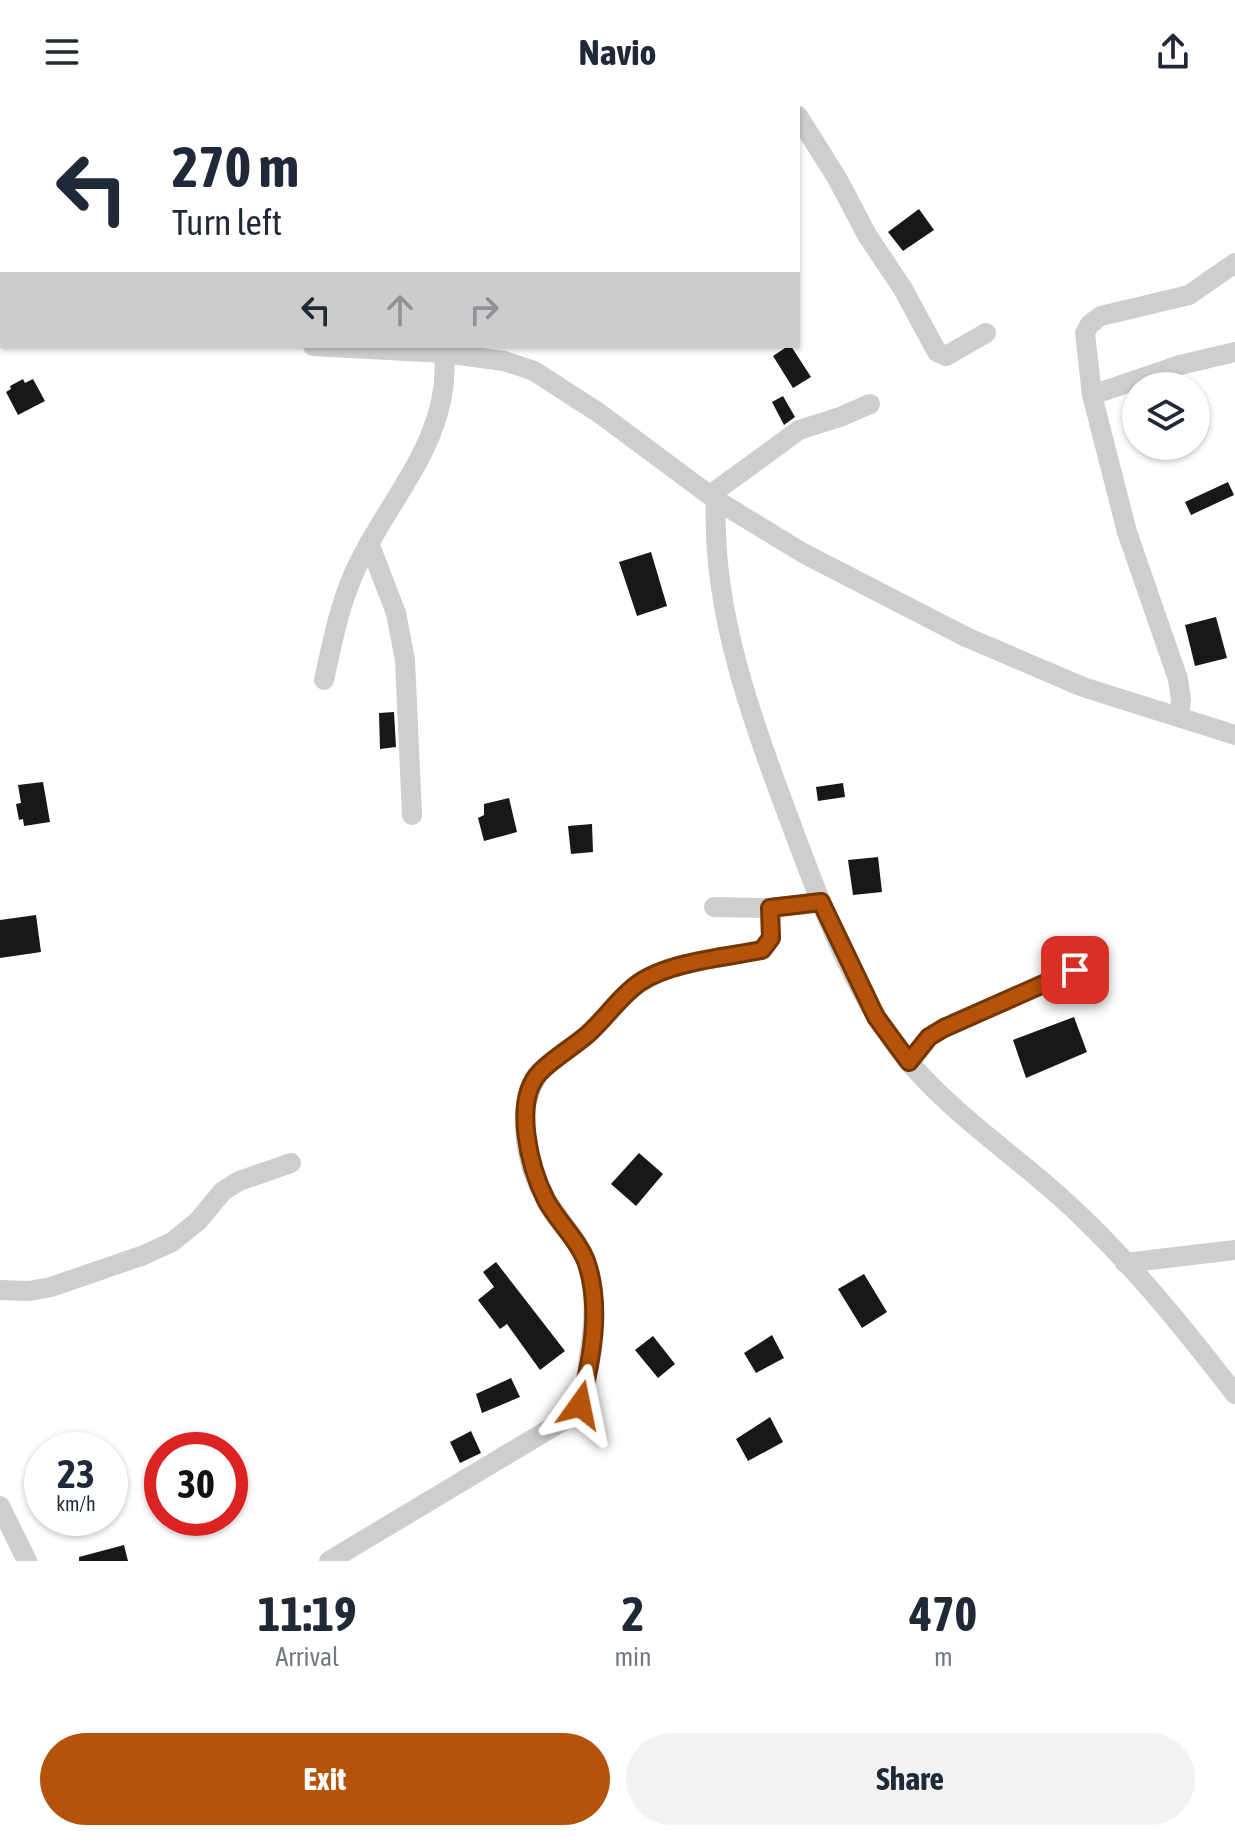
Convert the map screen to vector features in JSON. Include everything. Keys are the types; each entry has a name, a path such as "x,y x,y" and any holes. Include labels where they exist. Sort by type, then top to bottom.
{"street":[{"path":"800,119 837,178 867,235 903,289 937,352 946,356 986,333"},
{"path":"1179,717 1181,700 1178,679 1127,532 1092,395 1085,333 1090,324 1101,316 1189,295 1235,263"},
{"path":"350,348 444,353 504,361 534,371 599,413 713,498 803,553 966,637 1083,687 1235,735"},
{"path":"1092,395 1180,365 1235,352"},
{"path":"324,680 340,607 369,543 432,436 444,398 444,353"},
{"path":"713,498 799,430 870,404"},
{"path":"713,498 714,541 724,603 743,684 773,776 821,902 876,1017 909,1062 943,1099 1068,1204 1125,1263 1174,1315 1235,1394"},
{"path":"369,543 396,613 405,660 412,815"},
{"path":"714,907 770,908 821,902"},
{"path":"329,1561 568,1418 580,1405 594,1321 592,1288 585,1260 547,1201 534,1170 525,1120 529,1091 538,1073 591,1032 621,998 641,982 660,972 762,950 771,938 770,908"},
{"path":"909,1062 929,1037 944,1028 1075,970"},
{"path":"0,1290 29,1291 51,1287 144,1255 181,1235 198,1221 223,1191 239,1181 291,1163"},
{"path":"1125,1263 1235,1250"},
{"path":"0,1506 27,1561"}],"building":[{"path":"919,209 934,230 903,251 888,232"},
{"path":"785,348 792,348 811,377 793,388 773,356"},
{"path":"23,379 25,383 33,379 45,401 18,415 6,392"},
{"path":"783,396 795,417 784,425 772,402"},
{"path":"1228,482 1234,495 1191,515 1185,502"},
{"path":"651,552 667,606 637,616 619,562"},
{"path":"1216,617 1227,658 1195,666 1185,625"},
{"path":"394,712 396,747 380,749 379,713"},
{"path":"43,782 50,822 24,826 23,819 19,820 16,804 21,803 18,785"},
{"path":"843,783 845,797 818,801 816,787"},
{"path":"509,798 517,832 484,841 478,818 484,815 484,804"},
{"path":"592,824 593,852 571,854 568,826"},
{"path":"878,857 882,892 853,895 848,860"},
{"path":"36,915 41,952 0,958 0,920"},
{"path":"1074,1017 1087,1052 1026,1078 1013,1040"},
{"path":"639,1153 663,1174 636,1206 611,1184"},
{"path":"496,1262 565,1351 540,1370 507,1324 500,1329 478,1300 494,1287 483,1272"},
{"path":"864,1274 887,1312 862,1328 838,1289"},
{"path":"772,1335 784,1358 756,1373 744,1353"},
{"path":"653,1336 675,1364 658,1378 635,1350"},
{"path":"511,1378 520,1397 482,1413 476,1394"},
{"path":"770,1417 783,1442 748,1461 736,1439"},
{"path":"471,1431 481,1453 460,1463 450,1442"},
{"path":"124,1545 128,1561 79,1561 79,1557"}],"route":[{"path":"580,1405 594,1321 592,1288 585,1260 547,1201 534,1170 525,1120 529,1091 538,1073 591,1032 621,998 660,972 762,950 771,938 770,908 821,902 876,1017 909,1062 929,1037 944,1028 1075,970"}]}
